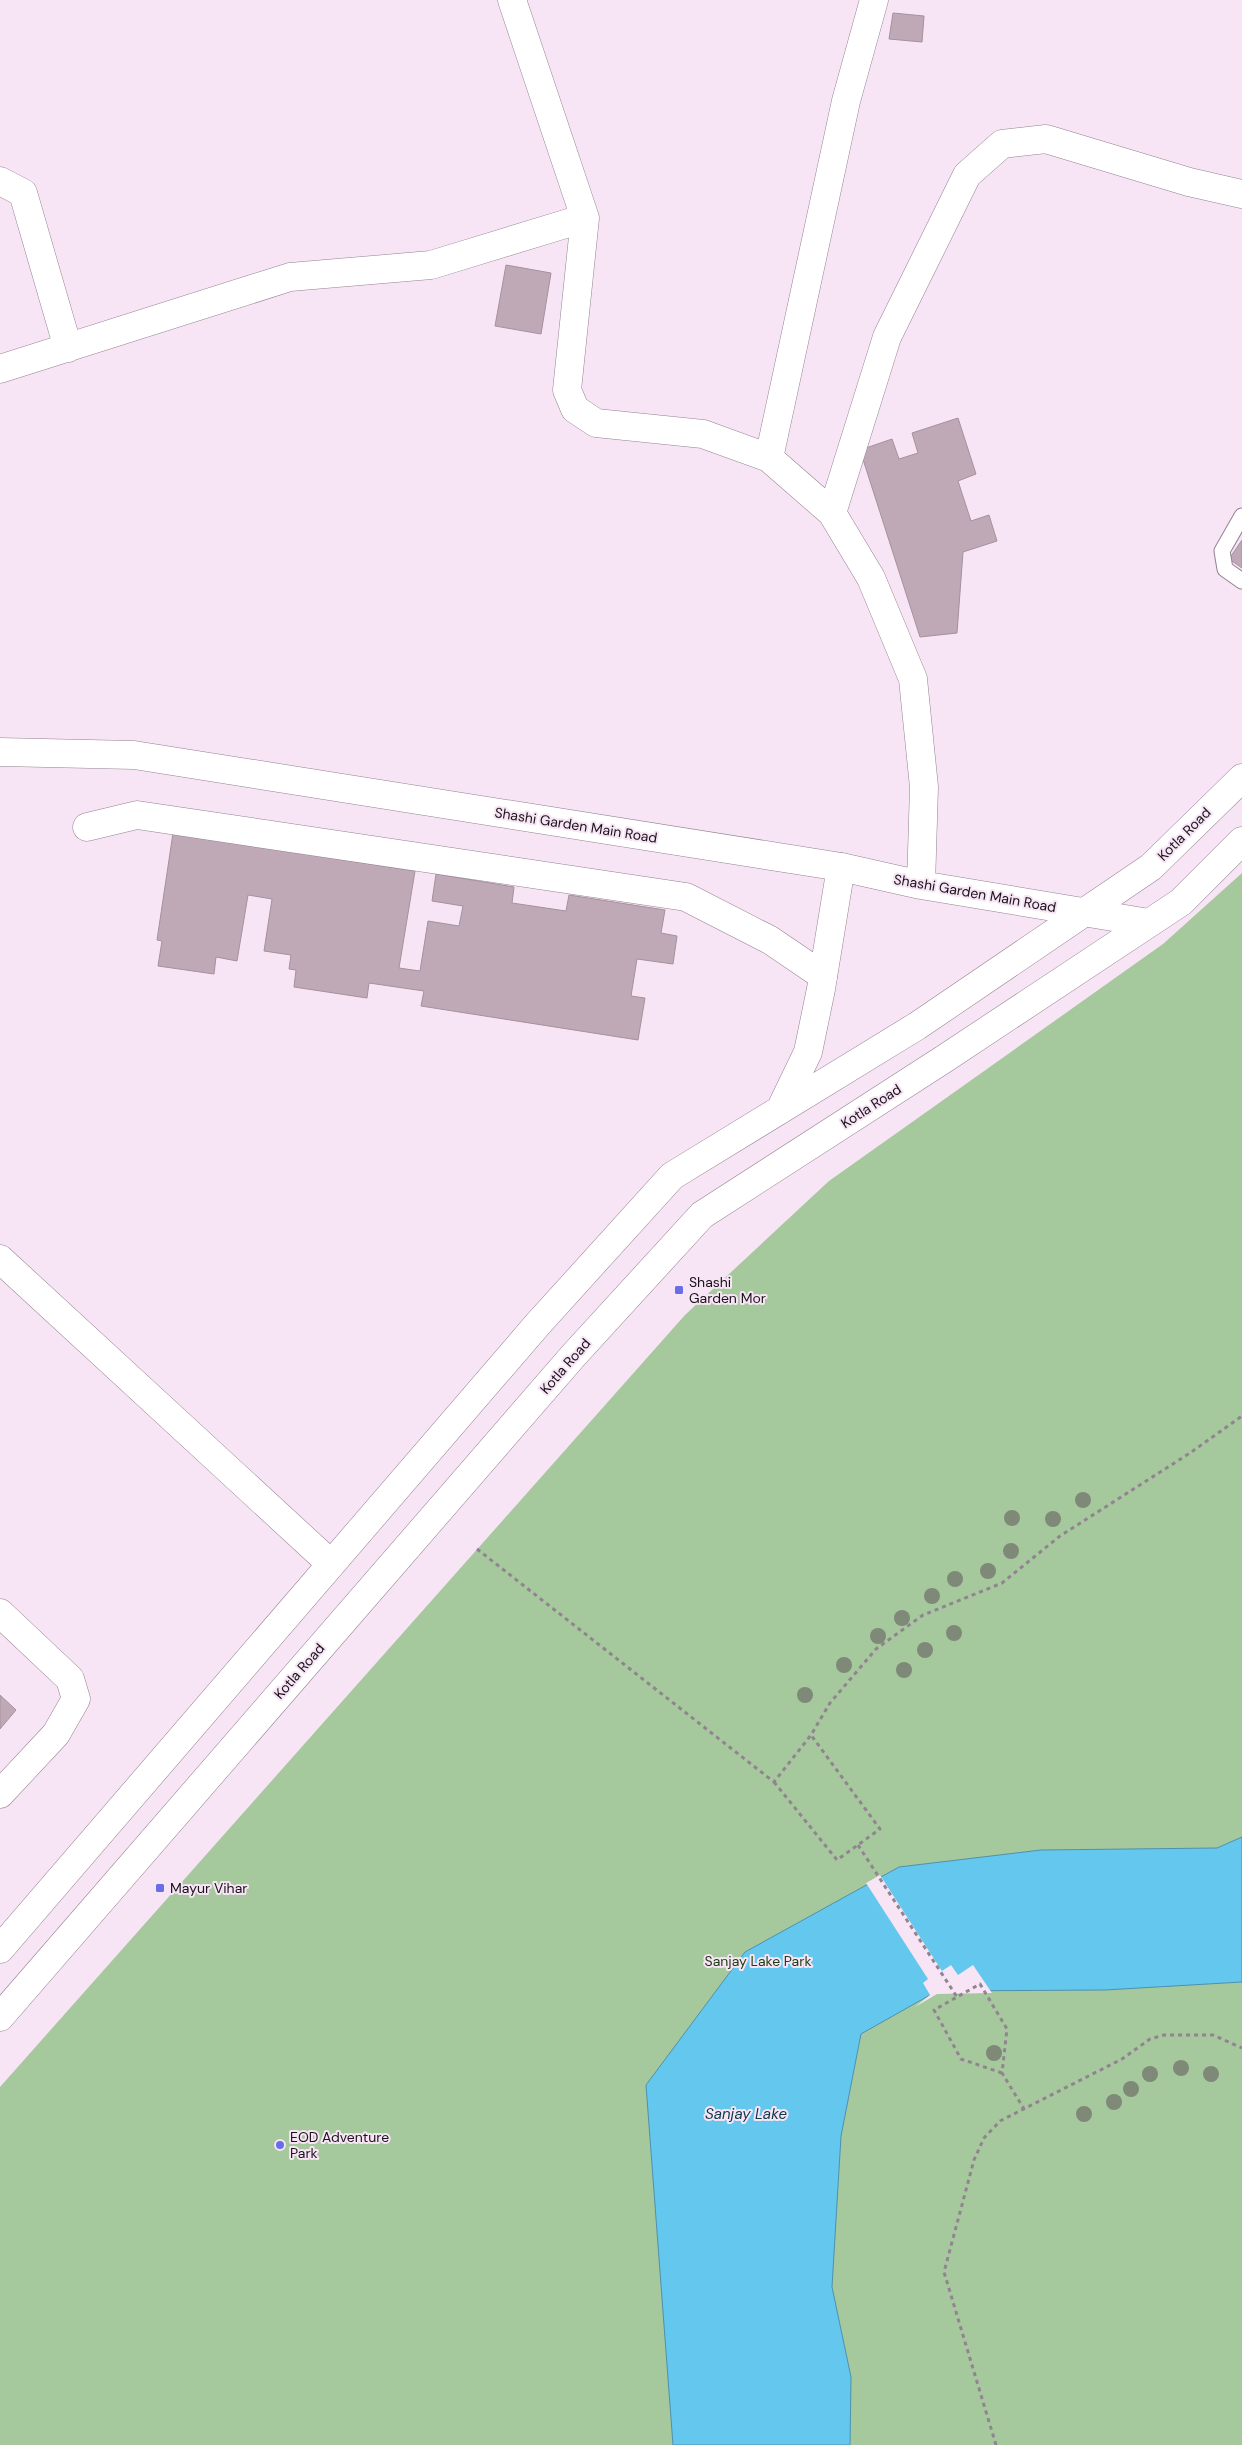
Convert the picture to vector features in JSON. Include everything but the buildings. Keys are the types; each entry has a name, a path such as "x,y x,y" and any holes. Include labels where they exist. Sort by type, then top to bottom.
{"street":[{"path":"512,0 585,218 567,390 575,409 596,423 703,434 770,458 832,514 871,578 913,679 924,787 921,885"},
{"path":"770,458 846,101 874,0"},
{"path":"832,514 887,337 967,175 1002,144 1046,139 1189,182 1242,194"},
{"path":"0,181 22,193 68,348"},
{"path":"0,369 290,277 431,265 585,218"},
{"name":"Shashi Garden Main Road","path":"0,752 134,755 842,867 921,885 1149,923"},
{"name":"Kotla Road","path":"0,1949 537,1325 672,1176 917,1026 1151,867 1242,778"},
{"path":"87,827 137,815 686,897 770,940 823,976"},
{"name":"Kotla Road","path":"0,2017 572,1356 702,1215 1181,902 1242,842"},
{"path":"780,1110 808,1052 842,867"},
{"path":"0,1259 331,1564"},
{"path":"0,1613 70,1679 76,1699 56,1734 0,1794"}],"lane":[{"path":"1242,516 1222,551 1225,569 1242,581"}],"path":[{"path":"774,1782 811,1735 830,1704 876,1649 923,1615 1002,1583 1060,1536 1190,1454 1242,1416"},
{"path":"477,1549 774,1782 838,1860 880,1829 811,1735"},
{"path":"858,1845 957,1997"},
{"path":"1002,2073 961,2059 934,2010 980,1984 1007,2029 1002,2073 1024,2109"},
{"path":"996,2445 944,2272 974,2160 984,2138 1000,2121 1122,2059 1150,2040 1164,2035 1213,2036 1242,2048"}],"green space":[{"name":"Sanjay Lake Park","path":"1242,873 1242,2445 0,2445 0,2087 685,1315 829,1181 1163,944"}],"water":[{"name":"Sanjay Lake","path":"1242,1837 1242,1982 1105,1990 937,1991 861,2034 841,2136 832,2287 851,2377 850,2445 673,2445 646,2085 745,1952 899,1867 1041,1850 1217,1848"}],"pier":[{"path":"880,1875 942,1971 951,1965 958,1975 973,1965 992,1993 937,1994 915,2007 930,1995 923,1983 928,1979 866,1883"}],"place":[{"name":"Shashi Garden Mor","path":"679,1290"},
{"name":"Mayur Vihar","path":"160,1888"},
{"name":"EOD Adventure Park","path":"280,2145"}]}
